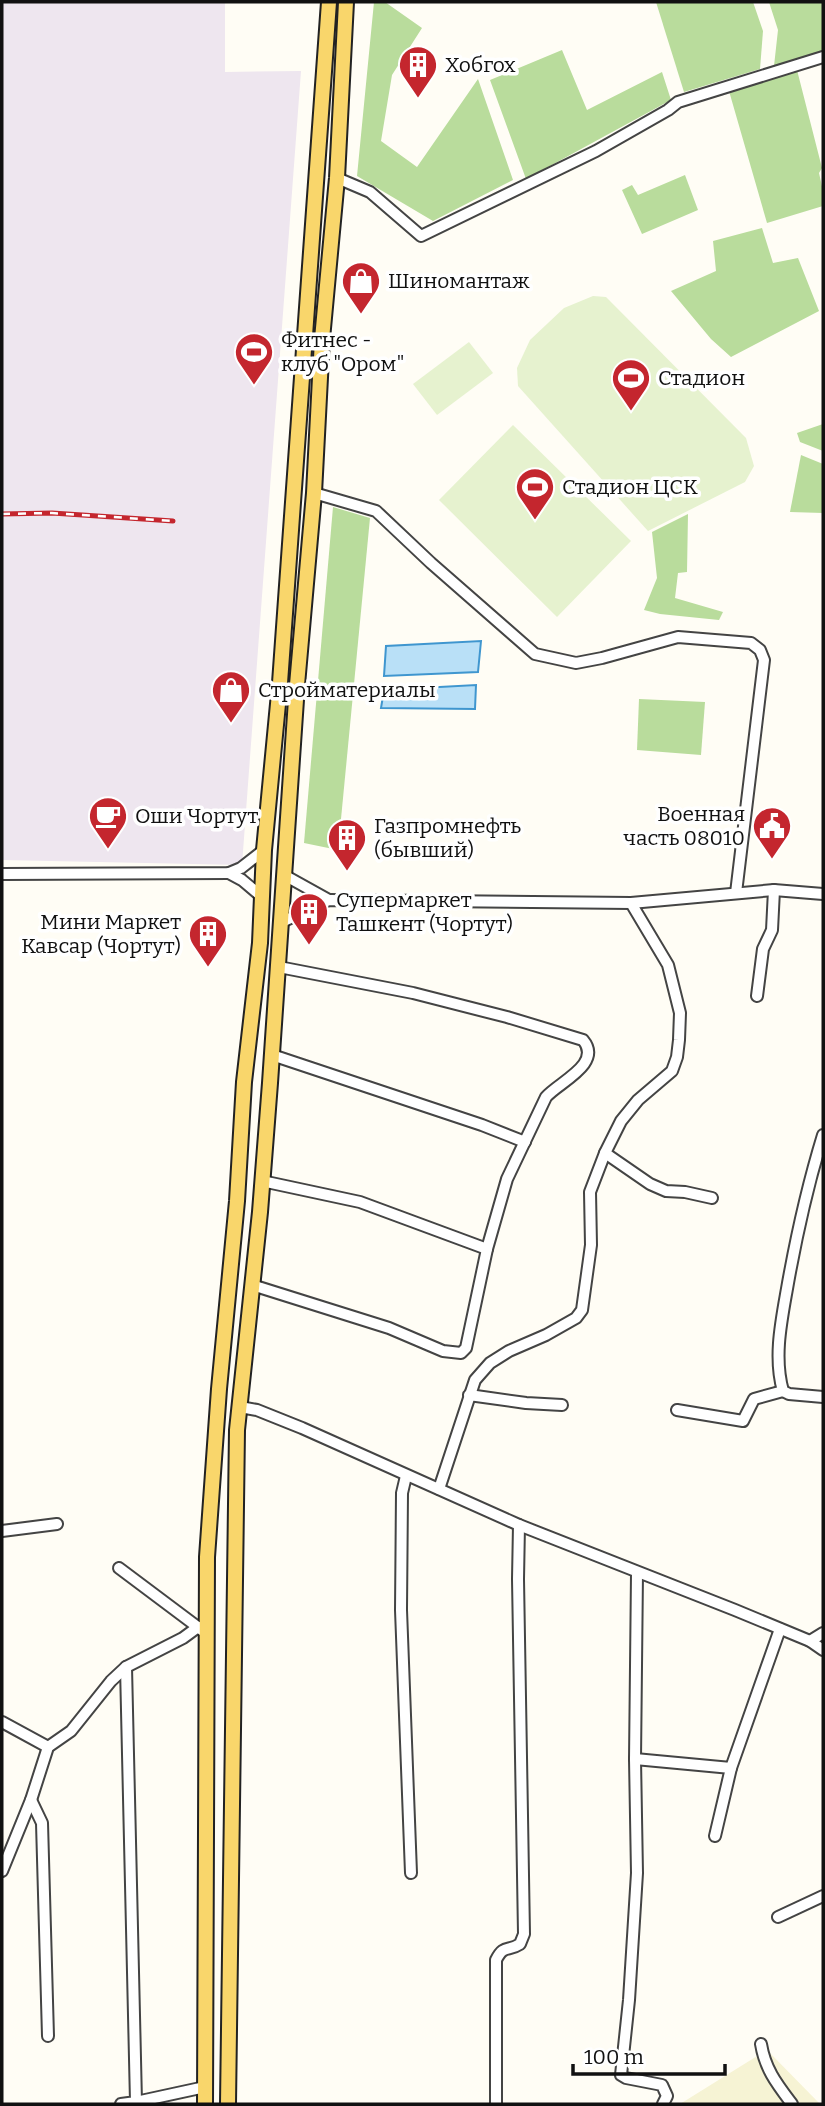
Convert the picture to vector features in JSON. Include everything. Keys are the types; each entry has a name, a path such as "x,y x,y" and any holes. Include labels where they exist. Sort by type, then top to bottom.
{"main road":[{"path":"205,2104 201,1630 219,1388 237,1200 244,1082 260,943 264,850 280,683 329,2"},
{"path":"228,2104 234,1514 240,1408 279,967 297,685 337,178 346,2"},
{"path":"280,683 297,685"},
{"path":"244,1082 270,1083"},
{"path":"210,1512 234,1514"}],"street":[{"path":"337,178 370,192 421,236 596,151 678,102 823,57"},
{"path":"314,493 376,511 535,654 576,663 602,659 678,637 751,643 760,650 764,660 736,892"},
{"path":"2,874 229,873 264,850"},
{"path":"229,873 261,896"},
{"path":"284,875 329,900"},
{"path":"757,996 763,949 775,917 774,890"},
{"path":"282,922 329,900 631,903 774,890 823,894"},
{"path":"439,1489 475,1380 490,1363 576,1318 582,1310 586,1299 591,1245 590,1192 621,1121 638,1100 671,1071 677,1057 680,1013 668,965 631,903"},
{"path":"252,1285 389,1328 443,1351 461,1353 466,1348 487,1249 506,1178 546,1097 585,1063 589,1048 583,1040 508,1017 413,993 279,967"},
{"path":"272,1055 525,1142"},
{"path":"783,1391 778,1375 778,1352 785,1300 799,1220 823,1135"},
{"path":"605,1153 650,1184 666,1191 712,1198"},
{"path":"262,1181 359,1202 487,1249"},
{"path":"677,1410 743,1421 754,1399 783,1391 823,1397"},
{"path":"470,1395 562,1405"},
{"path":"240,1408 257,1410 302,1428 519,1525 810,1641 823,1650"},
{"path":"406,1476 402,1493 401,1610 411,1873"},
{"path":"2,1531 57,1524"},
{"path":"496,2104 496,1961 505,1948 520,1944 524,1934 519,1525"},
{"path":"2,1871 31,1800 48,1746 71,1731 111,1681 126,1667 201,1630 120,1568"},
{"path":"637,1573 637,1873 621,2075 662,2085 667,2096 663,2104"},
{"path":"715,1836 731,1768 780,1629"},
{"path":"810,1641 823,1633"},
{"path":"126,1667 136,2102"},
{"path":"2,1722 48,1746"},
{"path":"635,1759 731,1768"},
{"path":"31,1800 42,1823 48,2036"},
{"path":"778,1917 823,1896"},
{"path":"761,2044 764,2062 773,2080 792,2104"},
{"path":"121,2104 205,2087"}],"shaded area":[{"path":"2,2 225,2 225,72 301,71 242,865 2,860"},
{"path":"767,2050 820,2104 680,2104"}],"green space":[{"path":"374,2 385,2 422,28 392,75 381,141 417,167 478,79 513,180 433,221 357,176"},
{"path":"656,2 753,2 763,31 760,69 684,92"},
{"path":"769,2 823,2 823,51 774,66 778,30"},
{"path":"562,50 587,110 662,72 671,100 526,179 490,80"},
{"path":"797,70 822,168 819,173 823,206 767,223 729,91"},
{"path":"685,175 698,210 642,234 622,190 632,185 638,195"},
{"path":"762,228 773,263 798,258 819,311 731,357 711,339 671,291 716,271 713,241"},
{"name":"Стадион","path":"593,296 606,297 746,438 754,466 745,482 648,531 518,386 517,368 530,340 564,308"},
{"path":"469,342 493,373 437,415 413,384"},
{"path":"823,424 823,451 800,442 797,433"},
{"name":"Стадион ЦСК","path":"513,425 631,541 557,617 439,500"},
{"path":"801,455 823,464 823,513 790,512"},
{"path":"333,507 370,518 338,850 304,843"},
{"path":"688,514 687,572 678,573 675,598 723,612 719,620 644,610 657,578 652,532"},
{"path":"639,699 705,702 701,755 637,750"}],"water":[{"path":"481,641 478,672 384,676 386,646"},
{"path":"476,685 475,709 381,708 384,690"}],"railway":[{"path":"2,514 52,513 173,521"}],"place":[{"name":"Хобгох","path":"418,99"},
{"name":"Шиномантаж","path":"361,315"},
{"name":"Фитнес - клуб \"Ором\"","path":"254,386"},
{"name":"Стадион","path":"631,412"},
{"name":"Стадион ЦСК","path":"535,521"},
{"name":"Стройматериалы","path":"231,724"},
{"name":"Оши Чортут","path":"108,850"},
{"name":"Военная часть 08010","path":"772,860"},
{"name":"Газпромнефть (бывший)","path":"347,872"},
{"name":"Супермаркет Ташкент (Чортут)","path":"309,946"},
{"name":"Мини Маркет Кавсар (Чортут)","path":"208,968"}]}
